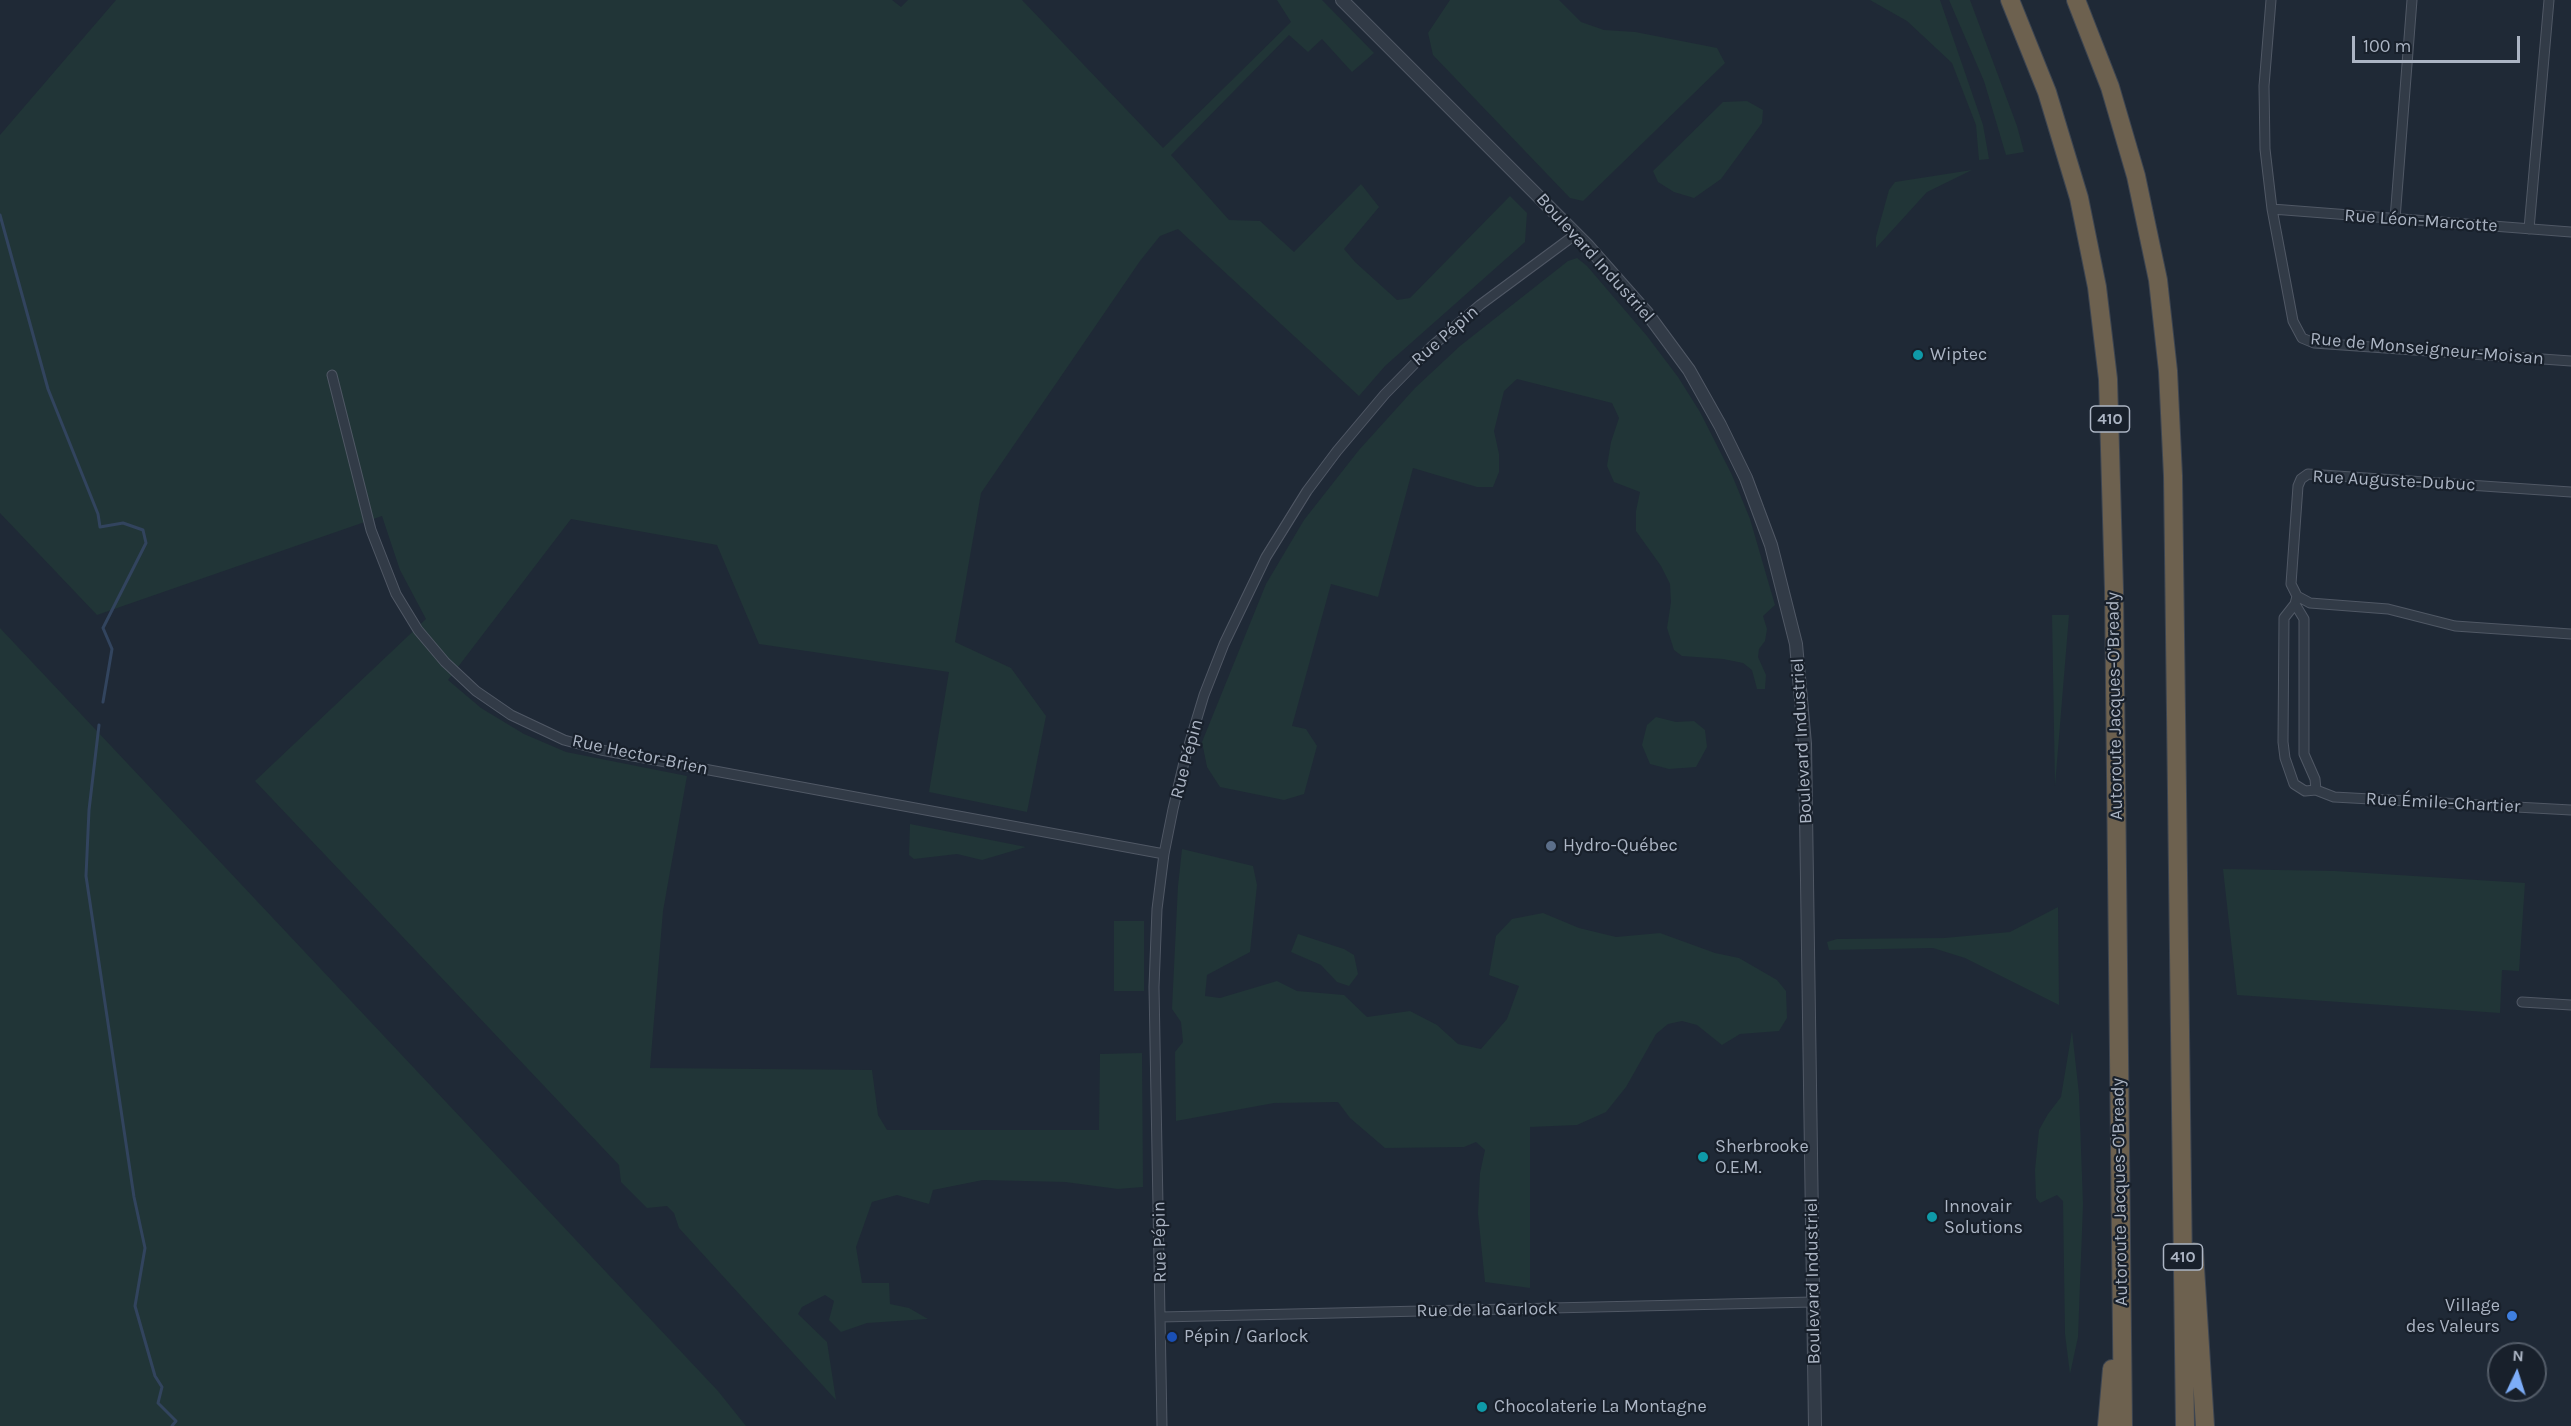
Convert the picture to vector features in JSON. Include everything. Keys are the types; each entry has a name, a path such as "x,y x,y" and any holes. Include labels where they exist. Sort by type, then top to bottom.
{"highway":[{"name":"Autoroute Jacques-O'Bready","path":"2010,0 2047,92 2077,190 2094,272 2108,379 2114,567 2123,1426"},
{"name":"410","path":"2076,0 2108,80 2136,176 2155,264 2166,348 2173,476 2185,1426"},
{"path":"2181,1088 2205,1426"},
{"path":"2107,1426 2121,1272"}],"street":[{"name":"Boulevard Industriel","path":"1342,0 1576,234 1647,313 1684,363 1709,404 1753,495 1775,560 1792,626 1803,703 1815,1426"},
{"name":"Rue de Monseigneur-Moisan","path":"2271,0 2264,116 2272,209 2296,330 2307,341 2571,361"},
{"path":"2395,219 2412,0"},
{"path":"2529,229 2548,0"},
{"name":"Rue Léon-Marcotte","path":"2272,209 2571,232"},
{"name":"Rue Pépin","path":"1162,1426 1154,987 1157,909 1164,854 1185,758 1215,666 1266,557 1307,491 1378,402 1431,347 1480,305 1576,234"},
{"name":"Rue Hector-Brien","path":"332,375 371,530 396,594 418,630 445,662 476,691 511,715 564,740 601,750 1164,854"},
{"name":"Rue Auguste-Dubuc","path":"2296,600 2290,584 2298,486 2301,479 2308,474 2571,492"},
{"path":"2296,600 2388,609 2455,626 2571,634"},
{"path":"2296,600 2304,619 2304,754 2315,779 2316,790"},
{"name":"Rue Émile-Chartier","path":"2296,600 2284,618 2285,758 2294,784 2305,791 2316,790 2334,797 2571,810"},
{"path":"2522,1002 2571,1005"},
{"name":"Rue de la Garlock","path":"1161,1317 1813,1302"}],"green space":[{"path":"116,0 892,0 901,7 908,0 1022,0 1163,148 1291,22 1277,0 1322,0 1374,53 1352,72 1322,39 1308,52 1289,35 1171,155 1229,220 1260,221 1294,252 1361,184 1379,207 1344,249 1397,300 1410,298 1510,196 1527,213 1525,242 1385,366 1359,396 1178,229 1160,236 1140,261 981,493 955,642 1011,668 1046,716 1027,812 929,792 949,672 759,644 717,545 571,519 448,680 481,708 524,734 566,752 687,776 663,911 650,1068 872,1070 878,1115 887,1130 1099,1130 1100,1054 1142,1053 1143,1187 1118,1189 1065,1182 983,1180 933,1190 929,1204 897,1195 872,1202 856,1247 862,1283 889,1283 890,1304 909,1308 928,1319 867,1323 841,1332 829,1320 834,1301 825,1295 802,1307 798,1314 827,1342 836,1400 679,1228 674,1213 667,1206 647,1208 621,1182 619,1165 255,781 426,619 400,570 382,516 97,615 0,513 0,135"},
{"path":"1450,0 1559,0 1581,22 1604,30 1635,32 1717,48 1725,63 1583,201 1570,198 1433,55 1428,33"},
{"path":"1870,0 1940,0 1983,125 1989,159 1979,160 1976,125 1952,63 1907,21"},
{"path":"1949,0 1970,0 2017,126 2024,152 2006,155 1984,81"},
{"path":"1747,101 1763,110 1762,123 1721,179 1694,198 1674,192 1658,182 1653,171 1723,102"},
{"path":"1972,170 1927,192 1876,248 1876,237 1889,190 1895,182"},
{"path":"1577,258 1587,266 1647,336 1678,377 1700,412 1732,475 1750,519 1775,605 1763,616 1767,629 1758,657 1766,675 1765,689 1757,689 1752,670 1743,663 1682,656 1674,650 1667,628 1671,602 1670,584 1661,566 1636,531 1636,511 1640,492 1614,482 1607,466 1611,442 1619,418 1612,403 1517,379 1504,391 1494,431 1499,454 1499,472 1493,487 1477,487 1413,468 1378,597 1331,584 1292,726 1306,729 1317,746 1304,794 1284,800 1220,787 1207,767 1202,742 1266,584 1304,520 1359,450 1415,388 1460,346 1568,261"},
{"path":"2052,615 2069,615 2055,786"},
{"path":"0,628 718,1391 746,1426 0,1426"},
{"path":"1656,717 1676,722 1694,721 1705,730 1707,747 1696,767 1669,769 1650,764 1642,745 1647,725"},
{"path":"910,824 1026,847 982,860 957,854 914,859 909,855"},
{"path":"1182,849 1253,866 1257,885 1250,952 1207,975 1205,996 1220,998 1277,981 1297,991 1344,995 1367,1017 1410,1011 1437,1025 1458,1044 1481,1049 1507,1019 1519,986 1489,975 1496,936 1512,919 1543,913 1579,928 1616,937 1660,933 1715,953 1739,958 1777,980 1786,991 1787,1018 1779,1031 1740,1034 1722,1045 1697,1025 1682,1021 1668,1024 1656,1034 1626,1087 1606,1112 1577,1125 1530,1127 1530,1288 1485,1282 1478,1214 1480,1173 1485,1150 1476,1142 1464,1147 1385,1148 1350,1118 1338,1102 1274,1103 1176,1121 1175,1052 1183,1042 1181,1022 1172,1009"},
{"path":"2223,869 2335,871 2525,883 2519,971 2502,970 2500,1013 2237,995"},
{"path":"2058,907 2059,1005 1965,958 1933,948 1829,950 1827,942 1837,939 1944,938 2010,932"},
{"path":"1114,921 1144,921 1144,991 1114,991"},
{"path":"1298,934 1344,949 1354,955 1358,974 1349,986 1337,982 1321,965 1291,952"},
{"path":"2072,1031 2079,1094 2083,1204 2078,1337 2070,1374 2065,1334 2063,1201 2057,1195 2040,1203 2036,1198 2035,1170 2039,1130 2061,1097"}],"waterway":[{"path":"0,215 48,389 98,514 100,527 123,523 143,530 146,543 103,628 112,649 103,702"},
{"path":"99,725 89,810 86,876 134,1197 145,1248 135,1306 155,1376 162,1387 158,1403 176,1421 172,1426"}],"place":[{"name":"Wiptec","path":"1918,355"},
{"name":"Hydro-Québec","path":"1551,846"},
{"name":"Sherbrooke O.E.M.","path":"1703,1157"},
{"name":"Innovair Solutions","path":"1932,1217"},
{"name":"Village des Valeurs","path":"2512,1316"},
{"name":"Pépin / Garlock","path":"1172,1337"},
{"name":"Chocolaterie La Montagne","path":"1482,1407"}]}
